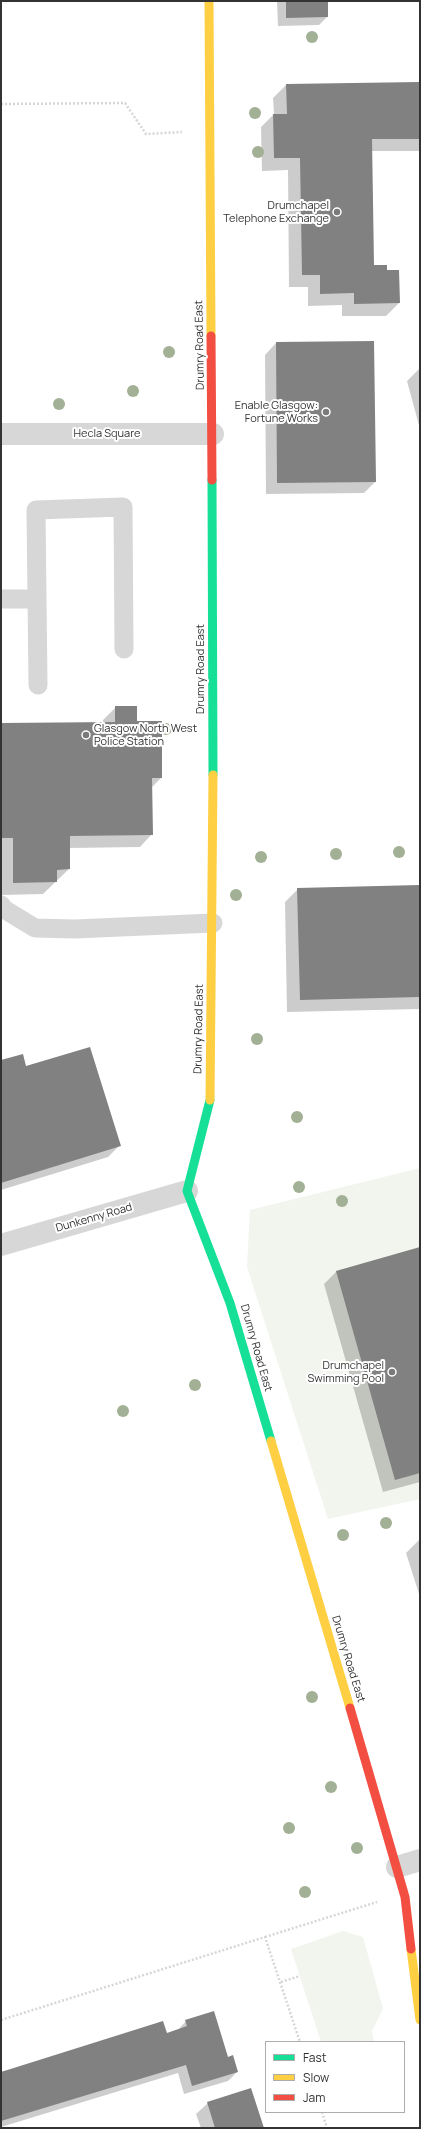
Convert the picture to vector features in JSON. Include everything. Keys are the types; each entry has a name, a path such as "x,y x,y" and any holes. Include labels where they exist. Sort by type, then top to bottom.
{"street":[{"name":"Drumry Road East","path":"208,1 211,131 213,434 213,924 210,1100 187,1191 230,1303 397,1867 405,1897 420,2020"},
{"name":"Hecla Square","path":"1,434 213,434"},
{"name":"Dunkenny Road","path":"1,1244 187,1191"},
{"path":"397,1867 420,1860"}],"lane":[{"path":"38,685 36,510 123,507 124,649"},
{"path":"1,599 36,599"},
{"path":"1,904 4,910 35,928 75,929 213,924"}],"path":[{"path":"1,104 125,103 146,134 211,131"},
{"path":"1,2020 370,1903 405,1897"},
{"path":"265,1936 300,2041"},
{"path":"281,1982 300,1976"},
{"path":"322,2113 327,2128"}],"shaded area":[{"path":"420,1168 420,1499 328,1519 247,1267 250,1210"},
{"path":"343,1931 363,1937 383,2009 372,2031 374,2041 321,2041 291,1949"}],"building":[{"path":"286,1 328,1 328,17 286,18"},
{"name":"Drumchapel Telephone Exchange","path":"420,82 420,139 372,139 374,265 387,265 387,270 399,270 400,303 354,304 354,293 320,294 320,275 302,275 300,158 274,158 273,114 287,114 286,84"},
{"name":"Enable Glasgow: Fortune Works","path":"374,341 376,482 277,483 276,342"},
{"path":"115,706 137,706 137,721 162,721 162,778 152,778 153,835 70,836 70,869 57,870 57,882 13,883 13,838 1,838 1,723 115,722"},
{"path":"420,885 420,997 300,1000 297,888"},
{"path":"90,1047 121,1146 1,1183 1,1060 23,1054 26,1066"},
{"name":"Drumchapel Swimming Pool","path":"420,1247 420,1473 395,1480 336,1271"},
{"path":"214,2011 228,2057 233,2055 238,2072 192,2086 186,2065 1,2121 1,2072 163,2021 167,2033 187,2026 185,2020"},
{"path":"251,2088 264,2128 215,2128 207,2102"}],"traffic: fast":[{"path":"212,480 213,775"},
{"path":"210,1100 187,1191 230,1303 271,1441"}],"traffic: slow":[{"path":"209,1 211,336"},
{"path":"210,1100 213,775"},
{"path":"271,1441 350,1708"},
{"path":"411,1949 420,2020"}],"traffic: jam":[{"path":"211,336 212,480"},
{"path":"350,1708 405,1897 411,1949"}],"place":[{"name":"Drumchapel Telephone Exchange","path":"337,212"},
{"name":"Enable Glasgow: Fortune Works","path":"326,412"},
{"name":"Glasgow North West Police Station","path":"86,735"},
{"name":"Drumchapel Swimming Pool","path":"392,1372"}]}
